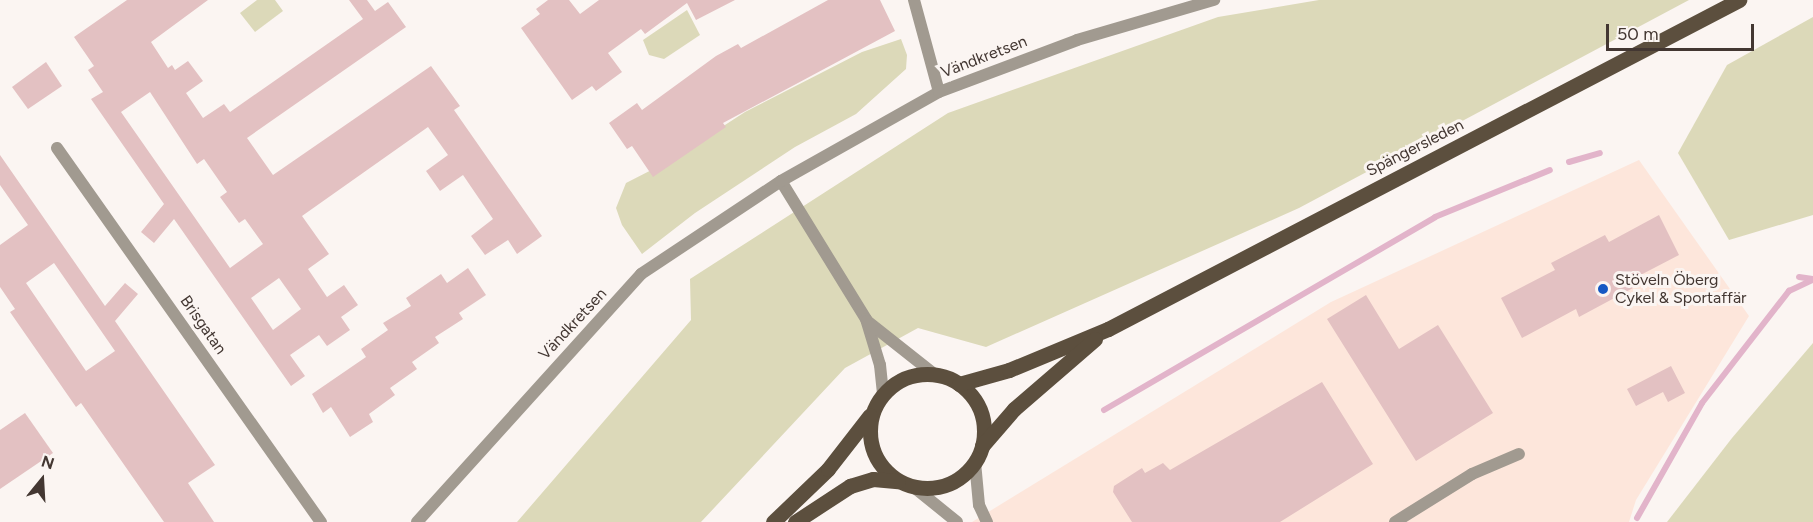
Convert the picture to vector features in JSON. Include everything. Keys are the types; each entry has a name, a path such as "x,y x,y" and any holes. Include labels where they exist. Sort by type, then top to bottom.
{"main road":[{"name":"Spängersleden","path":"958,384 1009,370 1108,330 1739,0"},
{"name":"Spängersleden","path":"795,522 850,486 873,479 898,481 915,488 949,484 975,462 982,446 1014,409 1108,330"},
{"name":"Spängersleden","path":"773,522 828,469 872,412 883,393 898,381 915,375 934,374 958,384 980,411 982,446"},
{"name":"Spängersleden","path":"872,412 869,432 873,451 883,468 898,481"}],"street":[{"path":"914,0 939,92"},
{"name":"Vändkretsen","path":"417,522 641,274 781,181 939,92 1077,40 1214,0"},
{"name":"Brisgatan","path":"57,148 321,522"},
{"path":"781,181 866,319 880,365 883,393"},
{"path":"866,319 934,374"},
{"path":"1395,522 1472,474 1519,454"},
{"path":"975,462 979,505 987,522"},
{"path":"915,488 957,522"}],"shaded area":[{"path":"257,0 275,0 283,11 255,32 240,13"},
{"path":"1319,0 1689,0 1299,208 986,347 918,328 845,368 701,522 517,522 691,320 690,279 948,113 1218,17"},
{"path":"687,10 700,35 664,59 649,55 643,40"},
{"path":"1813,17 1813,215 1729,240 1678,153 1727,65"},
{"path":"901,39 907,55 906,69 856,114 795,147 695,213 642,254 622,225 616,208 626,183 671,160 745,112 862,52"},
{"path":"1639,160 1749,316 1636,500 1629,522 972,522 1331,302"},
{"path":"1813,343 1813,522 1667,522 1732,438"}],"building":[{"path":"127,0 208,0 151,42 168,68 172,65 175,70 188,61 203,81 186,93 203,118 224,104 230,112 363,19 349,0 367,0 375,11 388,2 406,27 247,138 273,175 431,66 460,106 454,110 542,236 517,254 508,240 485,255 471,236 493,219 463,175 440,191 426,171 448,155 428,127 302,216 329,254 308,269 327,297 344,285 358,305 341,317 350,330 327,346 319,335 290,355 305,376 291,386 174,219 154,243 141,232 164,204 91,99 103,92 88,70 94,66 74,37","holes":["150,92 197,164 204,159 227,192 220,197 239,223 245,219 263,244 230,268 121,112","279,278 301,309 273,330 251,298"]},
{"path":"548,0 569,0 580,14 599,0 735,0 696,20 687,3 645,34 641,29 608,53 622,72 596,91 592,86 572,100 521,28 540,14 536,9"},
{"path":"828,0 880,0 895,31 723,123 726,127 653,177 632,146 627,149 609,123 637,103 642,110 716,56 738,44 741,48"},
{"path":"46,62 62,86 28,109 12,87"},
{"path":"0,155 105,306 125,283 138,294 115,321 215,465 188,483 214,522 164,522 81,403 76,407 10,312 15,309 0,287 0,245 28,225 0,185","holes":["54,263 115,351 86,371 26,283"]},
{"path":"1659,215 1679,255 1629,281 1633,288 1579,317 1576,309 1522,338 1501,298 1555,270 1551,263 1605,235 1609,242"},
{"path":"468,268 486,295 459,313 463,319 435,337 439,343 412,362 417,369 390,388 395,395 369,414 373,422 350,437 331,407 323,413 312,394 366,357 361,349 388,330 383,323 411,306 406,298 441,274 447,283"},
{"path":"1366,295 1399,349 1438,325 1493,413 1416,461 1327,319"},
{"path":"1671,366 1685,393 1668,402 1663,392 1636,406 1627,389"},
{"path":"1322,382 1373,464 1280,522 1132,522 1113,492 1114,486 1142,468 1145,473 1163,463 1170,470"},
{"path":"25,413 53,453 0,489 0,430"}],"waterway":[{"path":"1569,162 1600,153"},
{"path":"1104,410 1435,217 1550,170"},
{"path":"1799,277 1813,279"},
{"path":"1637,518 1702,403 1789,291 1813,280"}],"place":[{"name":"Stöveln Öberg Cykel & Sportaffär","path":"1603,289"}]}
